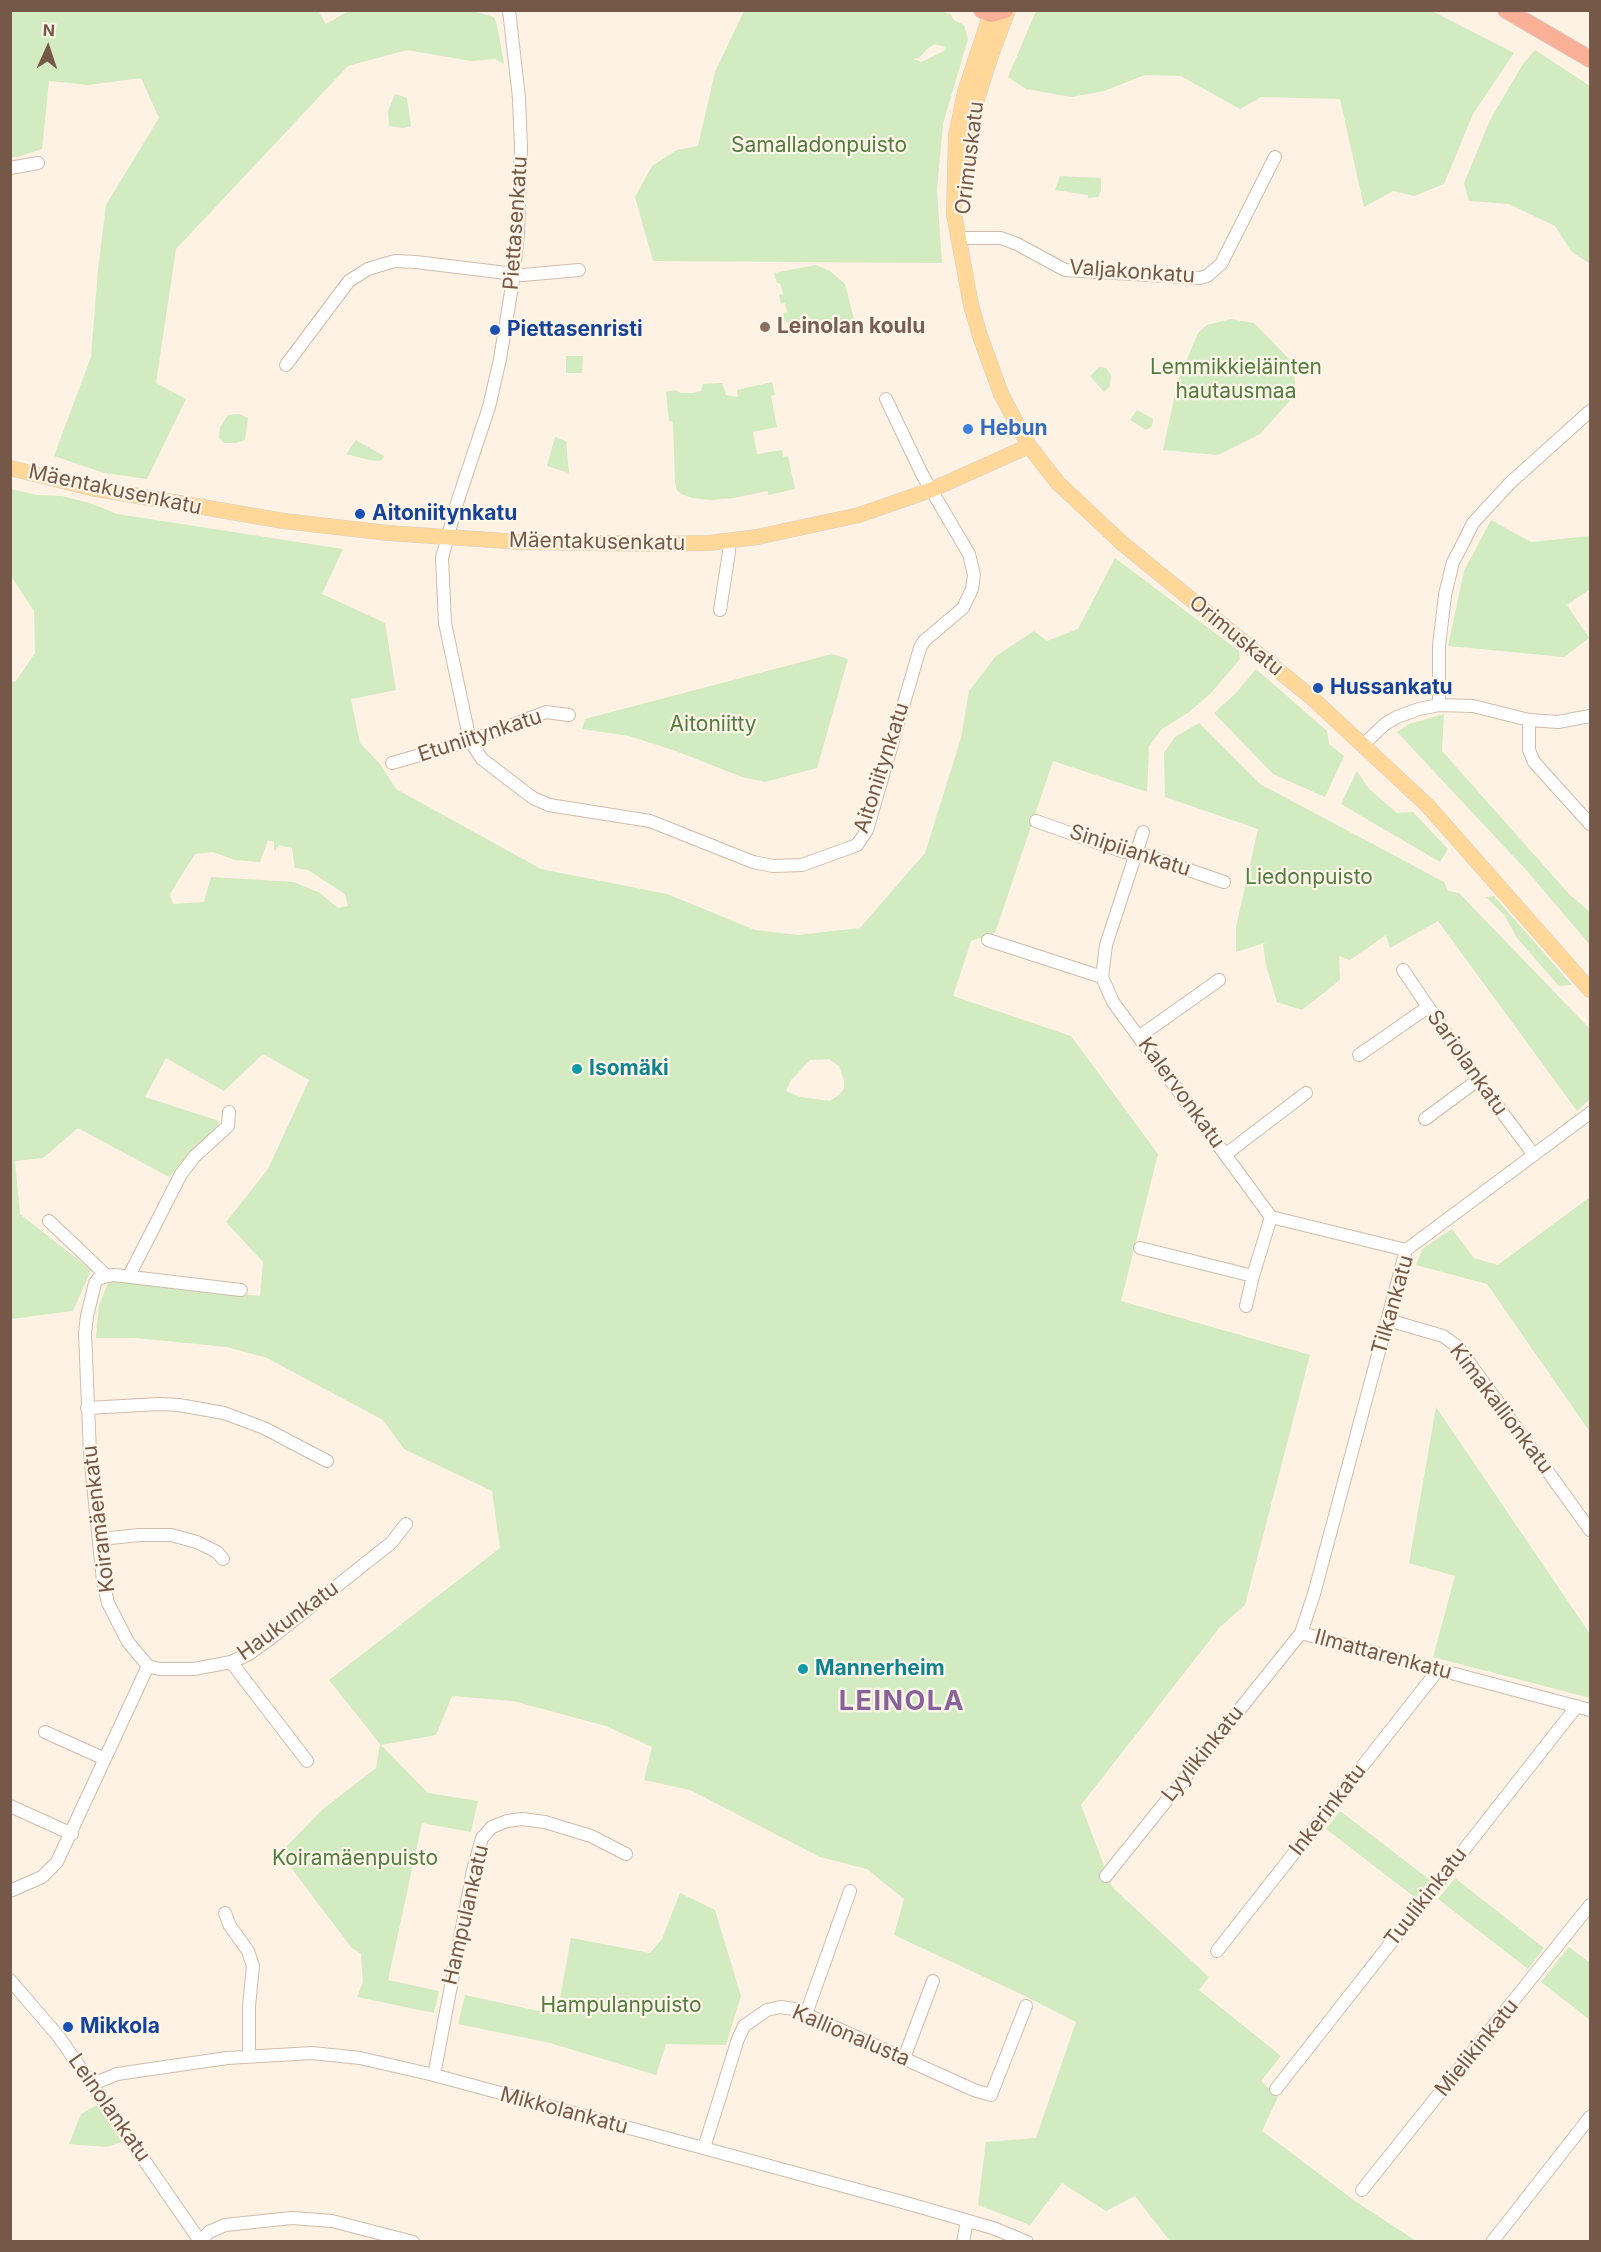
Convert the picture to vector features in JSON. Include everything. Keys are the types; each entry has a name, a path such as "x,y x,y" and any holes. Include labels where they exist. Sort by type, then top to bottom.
{"highway":[{"path":"1506,10 1590,59"}],"main road":[{"name":"Orimuskatu","path":"995,11 965,92 956,136 954,214 971,305 980,336 1001,394 1029,446 1058,483 1123,544 1311,697 1428,806 1590,990"},
{"name":"Mäentakusenkatu","path":"10,468 102,490 284,521 406,534 521,542 709,543 757,537 859,515 931,490 1029,446"}],"street":[{"name":"Piettasenkatu","path":"449,536 489,407 502,350 514,274 521,148 519,98 509,10"},
{"name":"Valjakonkatu","path":"960,238 1001,238 1065,270 1207,276 1221,264 1275,157"},
{"path":"10,168 38,164"},
{"path":"286,366 341,291 349,282 368,269 395,261 514,274 579,270"},
{"name":"Aitoniitynkatu","path":"449,536 442,558 445,623 471,741 482,759 533,798 549,805 650,821 753,862 773,866 802,865 857,845 867,830 920,648 924,641 963,608 972,589 974,575 969,554 931,490 886,399"},
{"path":"1439,705 1439,646 1445,595 1453,562 1473,523 1510,483 1590,411"},
{"path":"720,610 729,552 728,540"},
{"path":"1364,744 1396,717 1439,705 1473,706 1529,720 1558,722 1590,716"},
{"name":"Etuniitynkatu","path":"392,764 471,741 546,712 569,715"},
{"path":"1529,720 1527,733 1530,755 1590,824"},
{"name":"Sinipiiankatu","path":"1036,821 1124,852 1136,852 1224,882"},
{"path":"988,940 1102,978 1106,945 1143,832"},
{"name":"Sariolankatu","path":"1402,970 1478,1080 1534,1155"},
{"name":"Kalervonkatu","path":"1102,978 1113,1002 1271,1216"},
{"path":"1140,1036 1219,980"},
{"path":"1359,1055 1428,1008"},
{"path":"1425,1119 1478,1080"},
{"path":"1226,1154 1306,1093"},
{"path":"129,1276 181,1174 195,1156 228,1126 229,1112"},
{"name":"Tilkankatu","path":"1346,1475 1406,1250 1590,1113"},
{"path":"1246,1306 1271,1216 1406,1250"},
{"path":"49,1221 107,1276 129,1276 241,1290"},
{"path":"1140,1248 1253,1276"},
{"name":"Koiramäenkatu","path":"107,1276 98,1279 95,1283 85,1333 87,1408 103,1581 108,1603 128,1642 148,1666"},
{"name":"Kimakallionkatu","path":"1389,1320 1443,1336 1458,1347 1590,1530"},
{"path":"87,1408 126,1404 166,1404 224,1413 264,1428 327,1461"},
{"name":"Ilmattarenkatu","path":"1346,1475 1314,1594 1300,1633 1590,1710"},
{"name":"Haukunkatu","path":"148,1666 159,1669 194,1669 231,1662 257,1649 383,1550 406,1524"},
{"path":"100,1539 171,1535 197,1542 217,1552 224,1559"},
{"name":"Lyylikinkatu","path":"1106,1876 1300,1633"},
{"path":"231,1662 307,1761"},
{"path":"10,1891 35,1881 57,1862 72,1834 148,1666"},
{"name":"Inkerinkatu","path":"1217,1951 1438,1670"},
{"name":"Tuulikinkatu","path":"1276,2089 1577,1706"},
{"path":"45,1732 105,1759"},
{"path":"10,1806 72,1834"},
{"name":"Hampulankatu","path":"434,2075 473,1870 482,1839 492,1827 507,1821 522,1819 545,1822 591,1836 627,1854"},
{"path":"806,2014 850,1891"},
{"name":"Mielikinkatu","path":"1362,2190 1590,1905"},
{"path":"225,1913 230,1926 248,1951 253,1966 249,2006 249,2056"},
{"name":"Leinolankatu","path":"10,1980 59,2037 200,2241"},
{"path":"903,2058 933,1981"},
{"name":"Kallionalusta","path":"704,2148 738,2039 744,2026 767,2010 780,2007 806,2014 974,2090 991,2095 1026,2006"},
{"name":"Mikkolankatu","path":"93,2084 117,2074 249,2056 294,2053 338,2055 434,2075 993,2228 1027,2241"},
{"path":"1492,2241 1590,2117"},
{"path":"200,2241 209,2232 225,2225 292,2218 332,2221 413,2241"},
{"path":"963,2241 967,2221"}],"green space":[{"path":"11,11 318,11 326,24 348,11 473,11 494,17 504,64 495,59 471,61 407,50 348,66 176,249 156,383 186,399 147,479 104,473 54,456 91,357 106,205 159,118 141,78 88,85 49,81 42,149 11,157"},
{"name":"Samalladonpuisto","path":"744,11 940,11 950,14 954,20 964,25 968,39 943,124 937,190 942,263 653,261 635,197 652,166 677,150 698,146 715,72","holes":["935,44 945,47 944,51 921,62 913,59 919,58"]},
{"path":"1036,11 1432,11 1514,53 1473,114 1444,184 1414,196 1393,191 1364,207 1340,99 1261,97 1240,109 1181,76 1145,75 1104,91 1072,97 1026,89 1008,77"},
{"path":"1535,50 1590,86 1590,264 1571,251 1555,226 1509,204 1469,201 1464,183 1491,118 1523,64"},
{"path":"395,94 407,98 411,126 403,128 389,126 388,111"},
{"path":"1060,176 1101,178 1101,191 1098,197 1088,198 1088,195 1055,190"},
{"path":"816,265 830,271 845,284 855,323 807,333 806,328 791,331 789,322 785,322 783,313 787,312 785,303 781,304 779,295 783,294 774,273"},
{"name":"Lemmikkieläinten hautausmaa","path":"1231,319 1254,323 1293,363 1296,394 1260,434 1218,455 1163,450 1178,380 1198,333 1207,325"},
{"path":"566,356 583,356 582,373 566,373"},
{"path":"1099,367 1106,368 1111,375 1110,386 1104,392 1090,376"},
{"path":"772,382 775,395 771,396 777,427 753,432 757,454 782,450 783,457 788,456 795,489 769,495 767,491 710,500 681,494 675,482 673,422 669,421 666,392 674,390 681,393 694,393 701,391 703,384 722,383 726,395 738,397 737,390"},
{"path":"1137,410 1153,419 1152,426 1146,430 1130,420"},
{"path":"239,414 248,418 245,440 237,443 224,443 219,438 220,427 228,415"},
{"path":"555,437 566,441 569,473 547,466"},
{"path":"356,440 384,456 381,461 346,454"},
{"name":"Koiramäenpuisto","path":"11,489 37,495 62,496 93,504 117,514 343,549 322,594 385,623 396,690 351,699 360,743 380,764 396,789 541,869 667,894 755,930 798,935 860,928 925,853 961,738 969,691 996,656 1034,631 1047,641 1078,629 1115,558 1239,651 1240,659 1211,693 1189,712 1162,729 1149,746 1147,792 1053,761 995,933 971,941 953,996 1071,1036 1158,1154 1121,1301 1310,1355 1245,1605 1220,1627 1081,1805 1112,1887 1209,1977 1199,1990 1281,2056 1261,2081 1278,2097 1262,2131 1355,2201 1416,2241 1170,2241 1135,2196 1106,2211 1062,2183 1030,2225 978,2205 986,2142 1036,2138 1076,2022 894,1935 904,1899 867,1869 820,1857 690,1790 644,1780 652,1747 606,1726 513,1701 452,1696 436,1735 381,1745 428,1793 478,1801 471,1832 422,1823 388,1980 439,1991 434,2013 357,1997 363,1982 361,1954 351,1947 280,1853 323,1809 376,1768 380,1744 329,1680 500,1548 492,1491 404,1449 383,1420 267,1358 227,1347 136,1338 96,1338 99,1305 109,1281 260,1296 263,1262 226,1222 268,1169 309,1080 263,1054 224,1091 166,1058 145,1097 219,1121 217,1129 169,1177 78,1128 43,1158 15,1161 20,1214 91,1270 73,1311 11,1319 10,683 16,681 35,653 34,611 11,576","holes":["268,840 274,842 274,852 279,845 292,848 295,868 308,870 345,894 348,906 338,908 320,893 294,882 211,877 204,902 173,904 170,894 195,854 213,852 235,860 260,862","829,1059 839,1066 844,1081 844,1089 840,1094 830,1101 800,1097 786,1091 791,1080 810,1060"]},
{"path":"1491,520 1531,542 1590,536 1590,589 1567,605 1589,638 1564,657 1448,646 1464,571"},
{"name":"Aitoniitty","path":"832,654 848,659 817,768 765,782 742,777 673,750 629,736 582,729 585,719"},
{"path":"1256,669 1327,731 1329,744 1344,756 1325,797 1273,774 1214,713 1235,694"},
{"path":"1444,714 1442,751 1569,894 1590,912 1590,945 1528,872 1397,732 1409,724"},
{"name":"Liedonpuisto","path":"1199,723 1260,784 1444,882 1448,891 1459,893 1590,1029 1590,1099 1577,1111 1438,921 1390,948 1386,935 1350,960 1339,956 1340,980 1302,1010 1277,1002 1266,965 1263,944 1267,942 1236,952 1236,927 1258,829 1165,797 1164,753 1175,737"},
{"path":"1357,771 1369,789 1397,813 1413,812 1448,849 1440,862 1341,804"},
{"path":"1494,896 1572,985 1559,986 1517,938 1505,916 1486,897"},
{"path":"1590,1197 1590,1432 1487,1284 1416,1265 1422,1249 1452,1229 1474,1258 1498,1265"},
{"path":"1436,1407 1590,1634 1590,1698 1433,1657 1455,1576 1409,1563"},
{"path":"1340,1811 1430,1880 1416,1898 1326,1829"},
{"path":"1455,1878 1544,1948 1528,1969 1438,1899"},
{"name":"Hampulanpuisto","path":"680,1893 715,1910 741,1996 726,2045 666,2044 656,2075 550,2043 458,2024 465,1995 557,2015 571,1938 650,1953 662,1939"},
{"path":"1569,1947 1590,1963 1590,2020 1541,1982"},
{"path":"97,2105 122,2142 106,2147 69,2144 81,2114"}],"place":[{"name":"Leinolan koulu","path":"765,327"},
{"name":"Piettasenristi","path":"495,330"},
{"name":"Hebun","path":"968,429"},
{"name":"Aitoniitynkatu","path":"360,514"},
{"name":"Hussankatu","path":"1318,688"},
{"name":"Isomäki","path":"577,1069"},
{"name":"Mannerheim","path":"803,1669"},
{"name":"Mikkola","path":"68,2027"}],"district":[{"name":"LEINOLA","path":"902,1702"}]}
